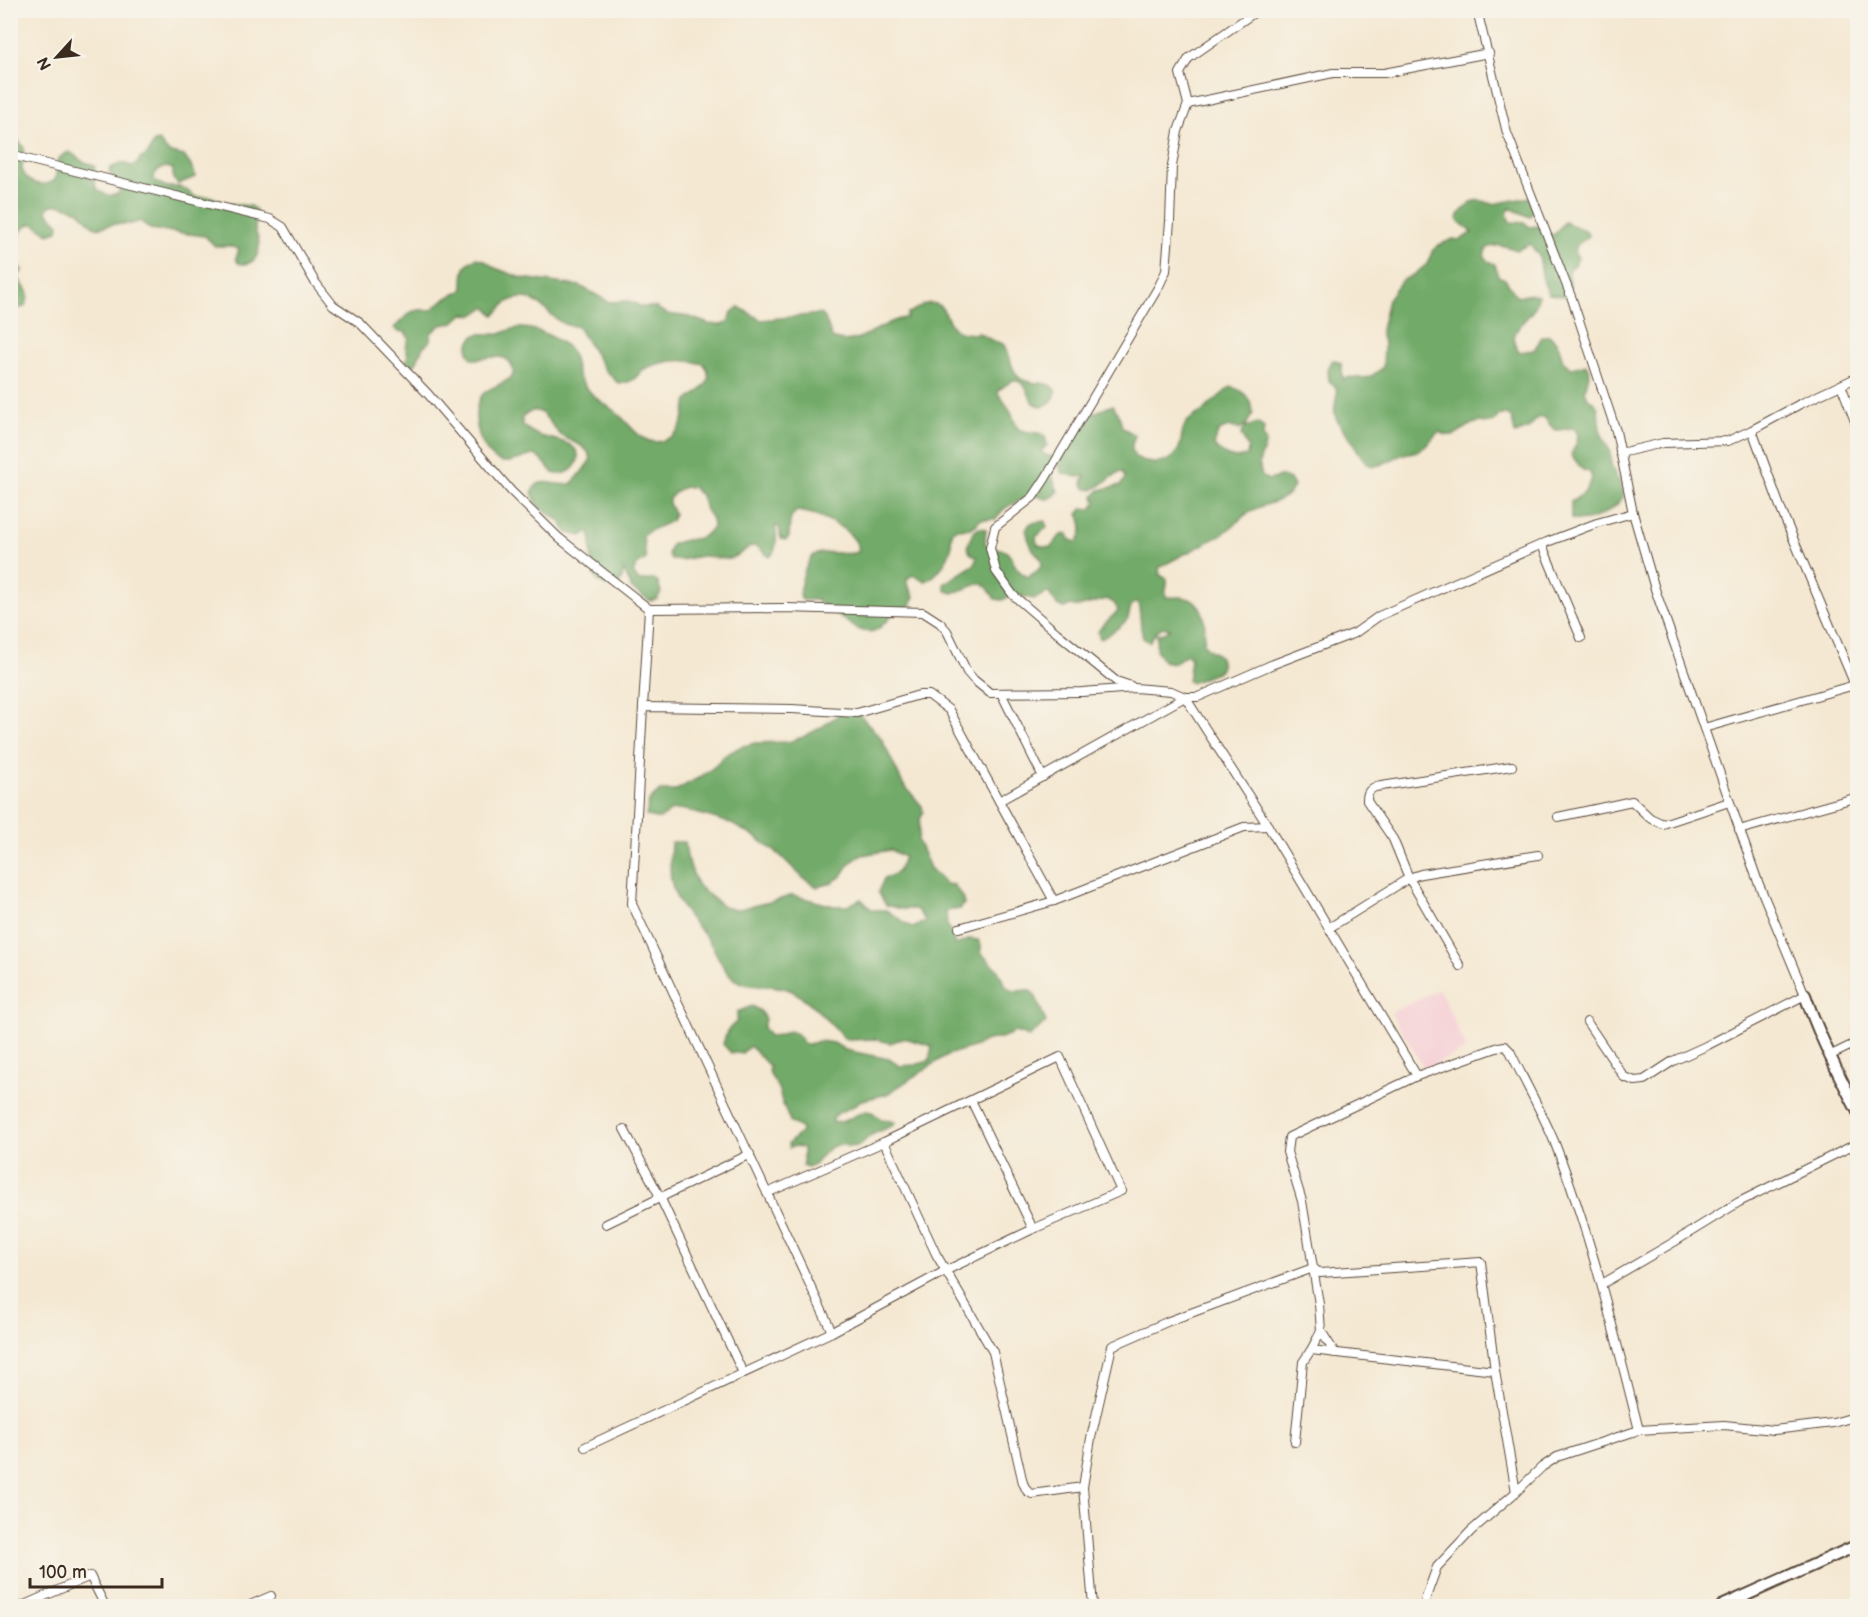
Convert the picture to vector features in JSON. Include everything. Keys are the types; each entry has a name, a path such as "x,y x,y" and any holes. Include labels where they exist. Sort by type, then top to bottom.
{"street":[{"path":"1135,688 1116,681 1013,595 996,571 990,548 995,527 1033,497 1045,479 1163,279 1166,271 1170,221 1172,166 1178,131 1188,104 1180,73 1189,58 1258,10"},
{"path":"1477,10 1507,133 1572,298 1616,432 1633,513 1655,589 1758,882 1829,1056 1857,1112"},
{"path":"1188,104 1333,73 1384,73 1489,53"},
{"path":"10,155 270,219 283,227 315,282 333,305 360,323 428,394 511,491 559,538 649,609 786,608 923,612 940,623 974,681 990,693 1082,692 1135,688 1171,691 1185,697 1198,697 1271,665 1354,633 1379,616 1542,545 1597,523 1633,513"},
{"path":"1620,453 1663,442 1728,441 1857,377"},
{"path":"1841,385 1857,429"},
{"path":"1704,728 1856,685 1782,512 1752,430"},
{"path":"1542,545 1581,638"},
{"path":"649,609 633,904 832,1332"},
{"path":"1001,693 1043,777"},
{"path":"643,707 792,709 856,713 919,694 929,695 949,710 1054,901"},
{"path":"999,801 1185,697"},
{"path":"1185,697 1268,826 1417,1076"},
{"path":"1460,966 1409,878 1393,839 1366,801 1367,794 1375,787 1512,766"},
{"path":"1739,830 1857,797"},
{"path":"1558,817 1632,801 1650,818 1663,824 1729,802"},
{"path":"959,928 1054,901 1244,827 1268,826"},
{"path":"1329,928 1409,878 1421,874 1538,855"},
{"path":"1587,1022 1624,1077 1631,1081 1640,1081 1673,1060 1706,1046 1805,995"},
{"path":"1829,1056 1857,1042"},
{"path":"1335,1353 1321,1331 1319,1304 1302,1201 1287,1152 1289,1137 1417,1076 1505,1046 1510,1051 1553,1139 1580,1214 1602,1284 1639,1430"},
{"path":"585,1447 832,1332 945,1271 1033,1229 1121,1191 1060,1057 884,1142 767,1193"},
{"path":"971,1100 1033,1229"},
{"path":"624,1129 660,1197 743,1374"},
{"path":"884,1142 945,1271 993,1352 1023,1483 1027,1491 1032,1494 1083,1487"},
{"path":"1602,1284 1739,1202 1857,1143"},
{"path":"606,1224 750,1154"},
{"path":"1313,1268 1320,1273 1481,1262 1495,1371 1516,1492"},
{"path":"1093,1606 1083,1487 1091,1438 1112,1346 1169,1321 1313,1268"},
{"path":"1295,1442 1303,1362 1321,1331"},
{"path":"1311,1350 1495,1371"},
{"path":"1425,1606 1437,1567 1471,1531 1542,1467 1557,1457 1639,1430 1724,1425 1774,1430 1833,1423 1857,1416"},
{"path":"1722,1606 1857,1545"},
{"path":"22,1606 90,1576 105,1606"},
{"path":"248,1606 271,1596"}],"shaded area":[{"path":"1439,989 1467,1049 1428,1067 1423,1066 1391,1013"}],"green space":[{"path":"11,139 18,140 24,148 22,170 31,181 45,184 55,180 58,160 70,152 82,161 95,166 96,188 110,195 119,193 120,188 109,171 110,168 123,163 132,166 137,164 140,158 148,154 154,142 159,141 168,152 184,156 195,177 178,184 173,179 173,169 164,167 154,175 155,182 167,187 182,187 196,197 212,197 226,203 250,206 256,210 255,229 259,240 258,253 254,260 247,264 238,263 236,258 239,249 230,246 215,246 205,236 150,229 140,221 97,228 79,211 62,205 52,205 48,207 47,212 59,224 58,231 48,234 32,224 27,225 20,233 16,257 22,271 18,277 27,291 28,298 24,307 14,309 11,307"},
{"path":"1530,197 1533,211 1530,217 1510,208 1507,214 1510,222 1525,223 1530,227 1537,226 1548,236 1555,234 1564,222 1585,230 1589,236 1577,245 1575,252 1578,258 1569,269 1570,286 1567,293 1564,296 1549,294 1543,281 1539,256 1530,244 1517,250 1491,246 1487,248 1484,255 1488,262 1495,264 1498,276 1505,279 1517,297 1538,295 1533,310 1517,329 1515,343 1519,352 1534,350 1542,337 1549,335 1558,345 1566,364 1572,368 1586,364 1590,370 1585,391 1588,398 1598,408 1600,430 1609,450 1611,465 1623,490 1623,497 1613,508 1592,519 1571,519 1571,502 1584,493 1592,479 1590,472 1583,470 1571,455 1578,434 1574,428 1554,429 1544,417 1537,418 1528,429 1515,434 1512,419 1506,414 1498,416 1494,422 1470,425 1454,435 1439,432 1421,450 1372,466 1363,459 1335,414 1337,392 1329,381 1328,370 1333,360 1341,363 1343,379 1367,377 1383,367 1384,344 1381,330 1388,299 1401,281 1415,274 1427,264 1433,250 1439,245 1453,239 1460,240 1472,233 1457,219 1461,212 1472,202 1479,200 1493,204"},
{"path":"477,258 495,268 522,278 580,286 609,302 629,301 642,307 655,307 667,314 690,317 709,324 726,323 732,312 739,307 761,320 820,314 825,318 832,338 842,341 861,337 889,323 907,318 908,313 925,304 938,305 956,330 975,334 977,332 1003,344 1017,376 1021,379 1050,385 1056,392 1054,398 1042,407 1036,405 1023,385 1013,380 998,393 1010,410 1018,429 1045,436 1047,445 1041,451 1045,455 1054,457 1053,479 1058,492 1047,499 1030,494 1008,506 996,519 981,519 971,528 954,530 951,536 950,553 938,572 925,581 913,575 907,579 907,584 914,596 911,605 896,612 878,629 871,632 859,630 815,600 802,600 800,596 803,577 814,555 826,552 850,554 859,551 856,543 844,529 815,515 797,511 794,513 790,522 789,537 786,540 781,539 779,527 775,526 776,546 770,557 753,546 728,559 703,556 671,559 668,554 671,545 703,536 713,527 712,519 700,493 693,487 685,487 674,493 669,499 674,514 671,521 643,536 646,559 636,566 633,573 639,581 654,579 658,583 661,592 657,599 650,601 632,589 624,570 618,585 607,586 599,582 592,568 590,532 581,536 568,533 560,521 538,506 532,493 535,487 543,482 570,484 591,459 589,454 583,447 562,436 545,416 535,411 522,417 523,426 538,435 572,446 578,456 578,461 571,470 559,474 553,473 535,455 504,462 489,453 479,434 476,411 484,393 511,377 513,369 510,363 502,357 473,359 468,349 470,342 478,334 500,334 520,328 540,332 553,338 565,345 572,353 579,377 585,387 618,414 641,437 656,442 676,433 684,418 687,401 705,386 709,376 704,364 671,361 640,371 631,381 618,383 605,370 578,327 564,324 535,301 521,298 509,301 494,315 486,307 474,315 463,314 453,323 441,325 431,333 430,341 423,347 415,365 410,367 406,361 408,356 406,347 409,338 405,332 394,328 410,313 418,310 431,310 445,299 461,291 466,266"},
{"path":"1231,387 1246,396 1253,413 1246,425 1239,429 1228,428 1218,432 1214,446 1229,456 1238,458 1247,455 1248,448 1241,435 1245,427 1258,423 1264,428 1263,436 1266,442 1259,463 1262,477 1269,480 1283,476 1290,479 1294,486 1287,496 1251,511 1217,537 1159,568 1160,575 1167,579 1166,597 1186,598 1202,610 1205,623 1204,644 1220,658 1221,669 1218,672 1191,683 1188,681 1191,659 1187,654 1174,663 1163,661 1156,649 1157,634 1170,629 1163,627 1149,642 1143,638 1137,601 1131,607 1128,618 1115,630 1100,639 1098,632 1118,610 1114,603 1107,599 1078,607 1071,605 1064,608 1057,605 1048,592 1035,599 1013,595 1002,600 995,599 987,587 981,583 953,593 946,591 944,584 975,564 977,557 970,553 967,547 973,533 979,528 986,529 985,543 990,548 1009,554 1017,569 1028,577 1042,565 1032,548 1026,529 1031,523 1045,521 1047,527 1036,537 1037,544 1044,547 1051,547 1061,535 1068,534 1070,540 1077,542 1082,528 1078,514 1083,508 1091,509 1096,503 1094,496 1100,490 1121,485 1125,478 1122,471 1092,490 1085,488 1082,482 1085,476 1077,477 1062,473 1057,461 1086,416 1113,405 1122,427 1135,435 1132,449 1137,458 1155,463 1167,461 1179,449 1187,423"},
{"path":"845,710 859,714 881,738 903,784 922,806 918,841 930,868 946,884 954,885 964,904 960,909 946,911 947,925 956,945 970,939 978,940 981,953 997,969 1007,988 1014,991 1029,990 1035,995 1046,1022 1029,1037 1015,1032 947,1055 887,1094 859,1101 856,1105 838,1113 833,1123 844,1121 865,1111 872,1112 881,1119 895,1122 894,1125 871,1135 859,1146 839,1145 830,1148 814,1165 807,1167 803,1165 803,1148 796,1146 789,1148 788,1144 802,1131 801,1128 791,1123 778,1088 769,1073 770,1067 750,1046 742,1053 731,1053 723,1044 727,1031 737,1021 737,1012 752,1006 760,1011 765,1019 763,1028 769,1036 789,1031 797,1034 805,1045 819,1041 834,1043 845,1050 889,1059 900,1066 929,1061 932,1046 904,1038 890,1043 875,1039 846,1040 818,1011 795,993 780,987 746,984 730,976 709,941 681,906 673,889 670,873 671,842 685,842 687,857 697,885 721,905 735,910 792,895 834,906 848,906 861,899 872,910 886,910 913,928 926,921 916,909 901,909 886,905 878,892 884,879 898,872 904,857 891,850 862,855 850,863 842,876 831,883 817,887 803,878 782,857 757,838 730,823 686,810 672,810 660,819 646,816 649,801 660,791 675,791 700,777 724,756 740,747 755,743 788,742 803,737"}]}
